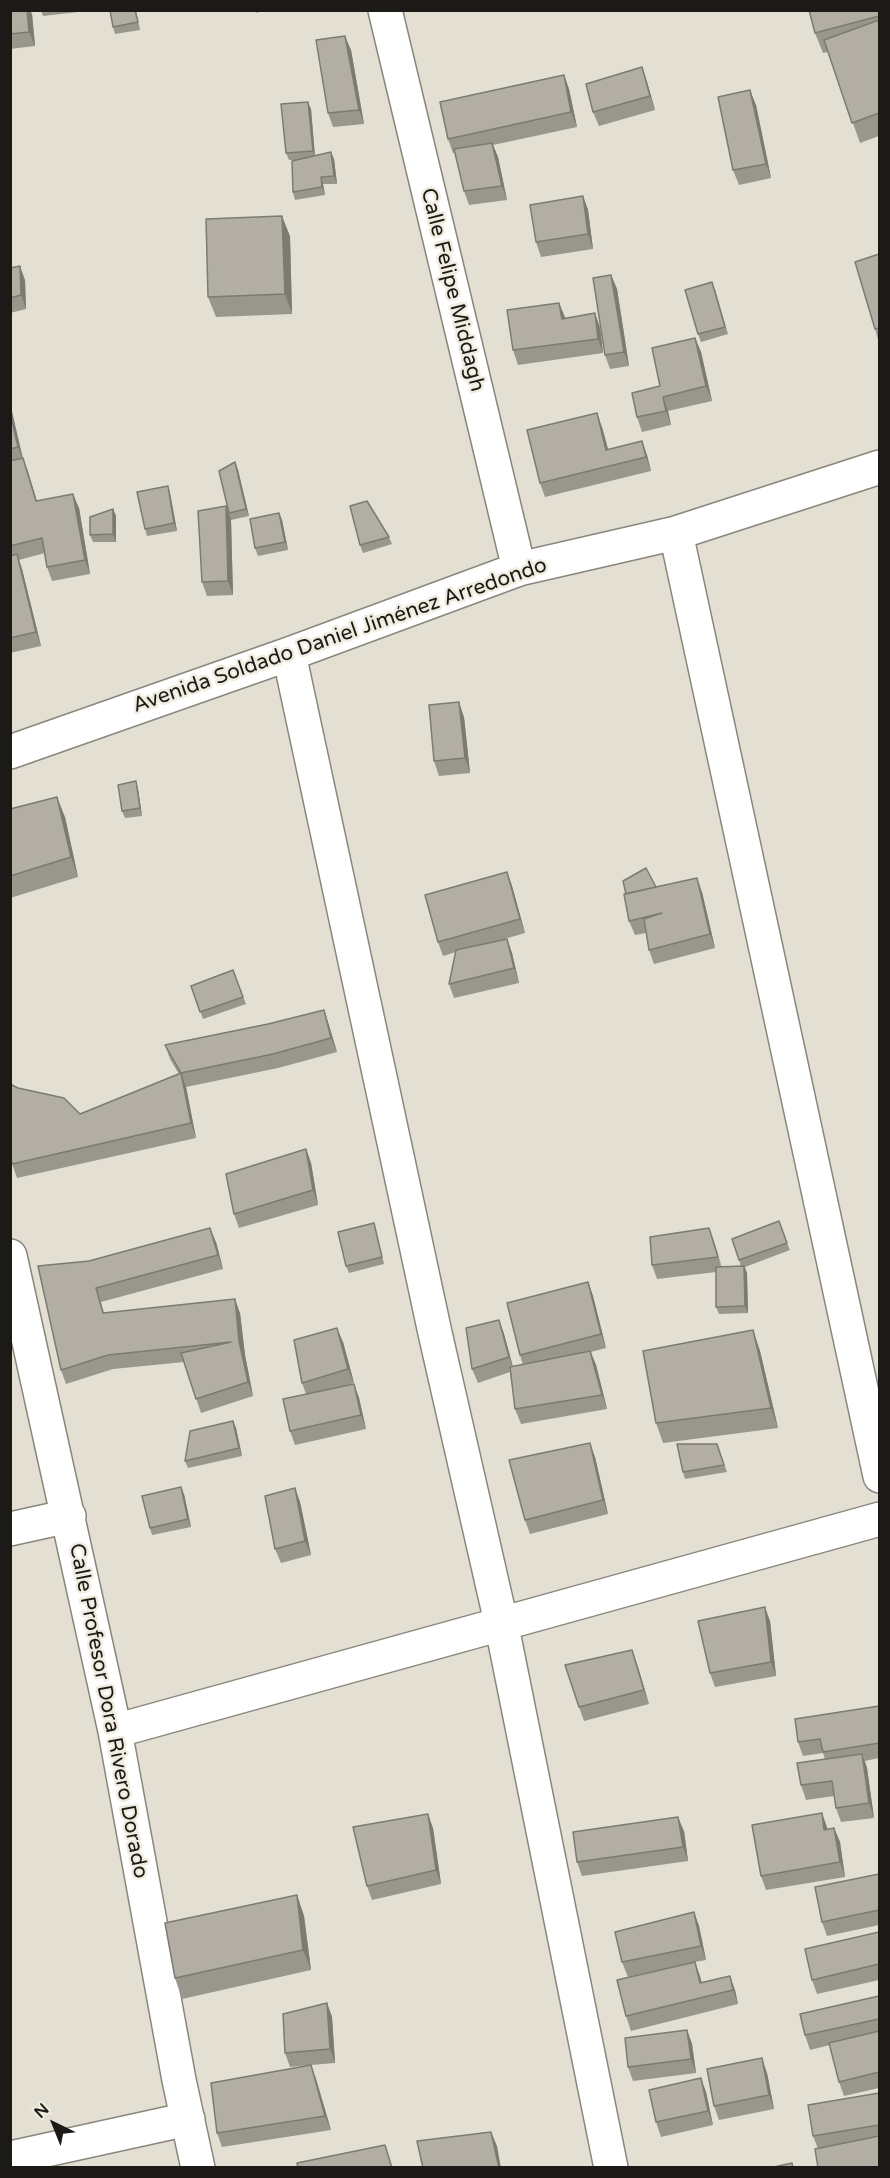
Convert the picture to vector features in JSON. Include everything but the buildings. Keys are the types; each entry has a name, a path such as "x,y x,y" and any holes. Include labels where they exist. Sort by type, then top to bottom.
{"street":[{"name":"Calle Felipe Middagh","path":"385,10 519,568"},
{"name":"Avenida Soldado Daniel Jiménez Arredondo","path":"10,752 289,654 519,568 676,533 879,467"},
{"path":"676,533 879,1476"},
{"path":"289,654 435,1333 501,1622 611,2168"},
{"name":"Calle Profesor Dora Rivero Dorado","path":"10,1256 115,1731 178,2080 198,2168"},
{"path":"10,1529 69,1516"},
{"path":"115,1731 501,1622 879,1519"},
{"path":"10,2158 188,2119"}]}
